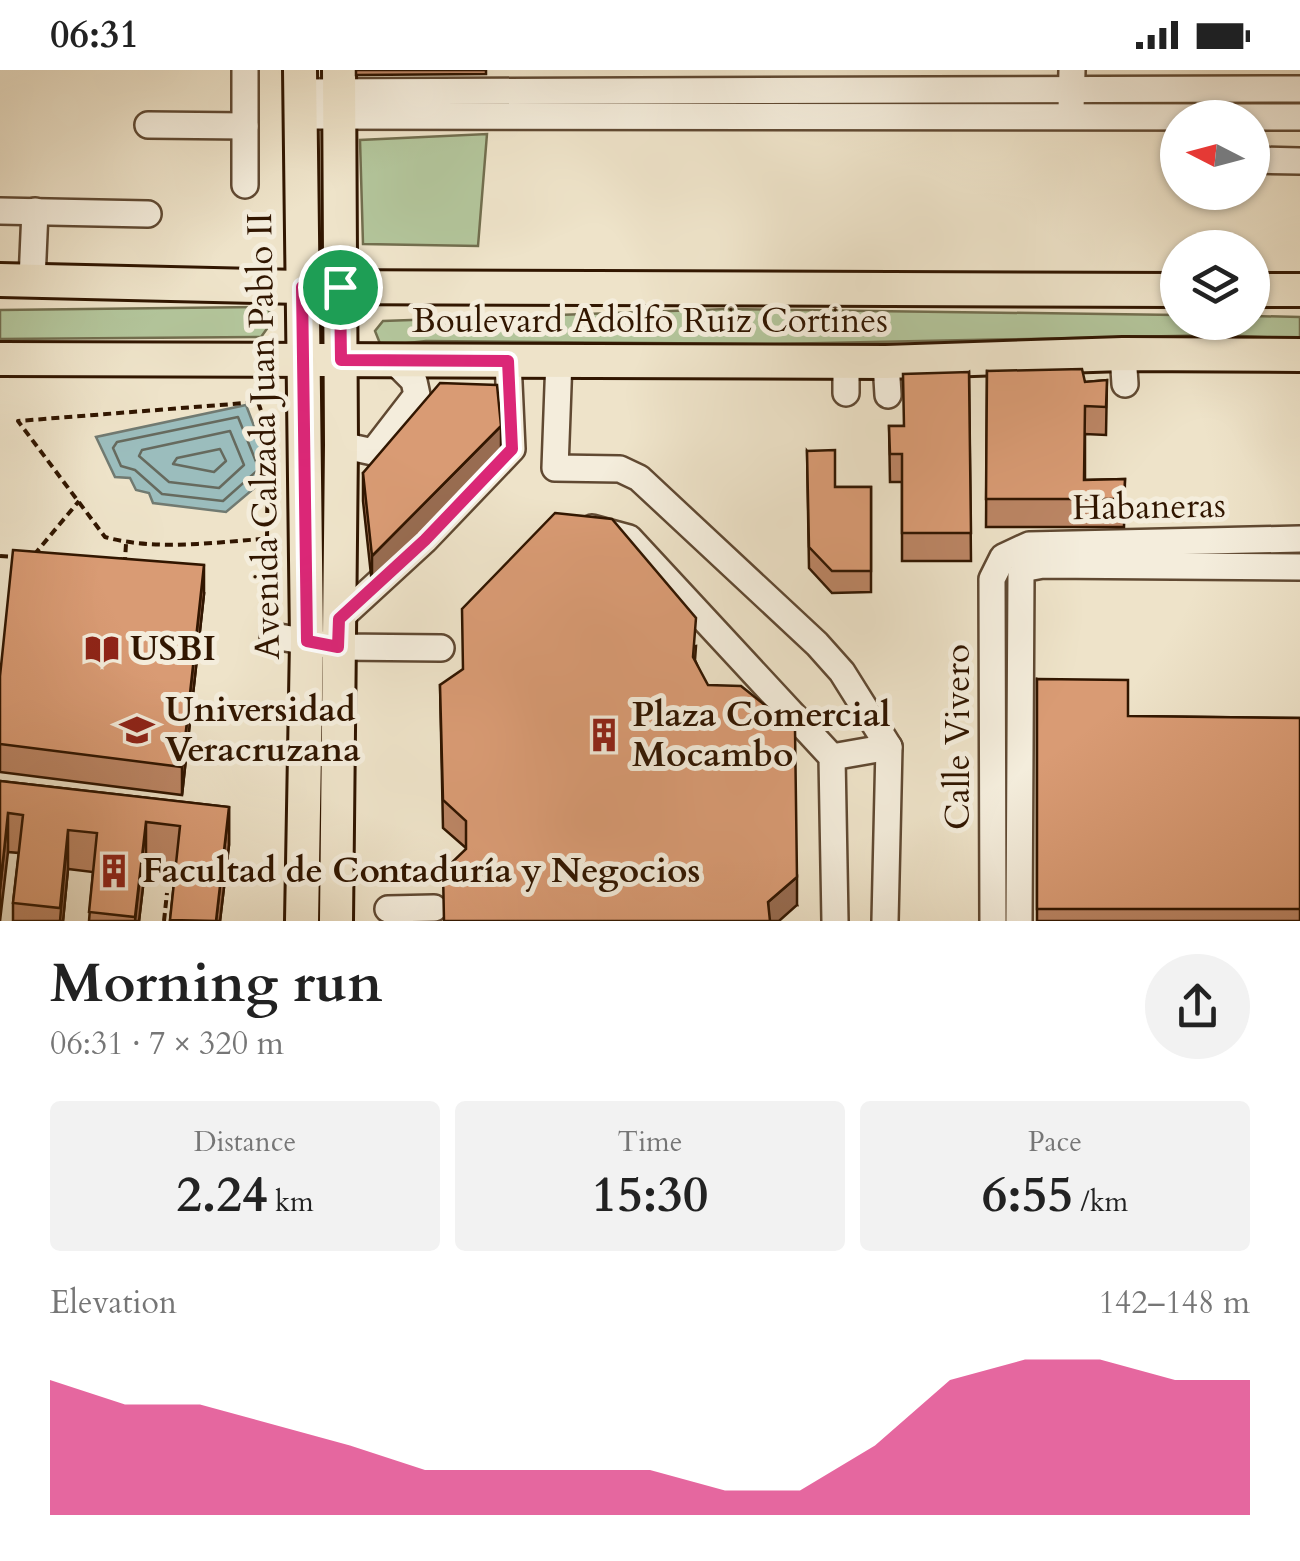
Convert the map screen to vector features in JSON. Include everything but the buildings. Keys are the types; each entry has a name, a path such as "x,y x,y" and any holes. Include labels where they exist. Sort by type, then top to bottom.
{"main road":[{"name":"Avenida Calzada Juan Pablo II","path":"300,93 304,361 328,636 336,921"},
{"name":"Avenida Calzada Juan Pablo II","path":"302,921 341,445 340,93"},
{"name":"Boulevard Adolfo Ruiz Cortines","path":"16,280 302,287 1160,290"},
{"path":"1270,290 1300,290"},
{"name":"Boulevard Adolfo Ruiz Cortines","path":"0,360 559,359 846,378 886,362 1124,369 1300,355"}],"street":[{"path":"245,70 245,185"},
{"path":"300,93 517,92 746,105 1071,93 1300,90"},
{"path":"1071,93 1300,117"},
{"path":"148,125 245,126"},
{"path":"1270,160 1300,161"},
{"path":"0,211 148,214"},
{"path":"16,280 35,211"},
{"path":"559,359 555,468 620,470 639,478 817,644 842,672 889,746 885,921"},
{"path":"341,445 373,452 417,395 414,381 394,361"},
{"path":"328,636 512,449 508,361"},
{"path":"886,362 888,395"},
{"path":"568,525 618,531 629,538 832,757 835,921"},
{"path":"1190,567 1192,529"},
{"name":"Habaneras","path":"1003,557 1029,545 1192,529 1300,540"},
{"name":"Calle Vivero","path":"993,921 992,579 1003,557"},
{"name":"Habaneras","path":"1027,568 1300,566"},
{"name":"Calle Vivero","path":"1019,921 1019,585 1027,568"},
{"path":"274,636 328,636 441,648"},
{"path":"832,757 889,746"},
{"path":"992,763 1019,762"},
{"path":"388,909 434,908"}],"path":[{"path":"267,539 268,431 258,402 18,420 106,537 126,543 267,539 277,538"},
{"path":"31,558 79,501"},
{"path":"106,558 125,560 126,543"},
{"path":"0,556 49,555"},
{"path":"164,921 167,893"}],"green space":[{"path":"487,134 478,246 363,244 360,140"},
{"path":"268,309 274,319 261,337 0,339 0,310"},
{"path":"727,309 1160,315 1160,336 775,344 426,341 381,346 375,331 383,321"},
{"path":"1270,316 1300,317 1300,339 1270,337"}],"water":[{"path":"246,405 272,473 226,512 153,503 149,493 136,490 130,478 115,477 96,437"}],"place":[{"name":"USBI","path":"102,649"},
{"name":"Universidad Veracruzana","path":"137,730"},
{"name":"Plaza Comercial Mocambo","path":"604,735"},
{"name":"Facultad de Contaduría y Negocios","path":"114,871"}],"route":[{"path":"302,287 340,287 341,360 508,361 513,442 508,454 425,540 339,619 338,647 307,641 302,287"}]}
